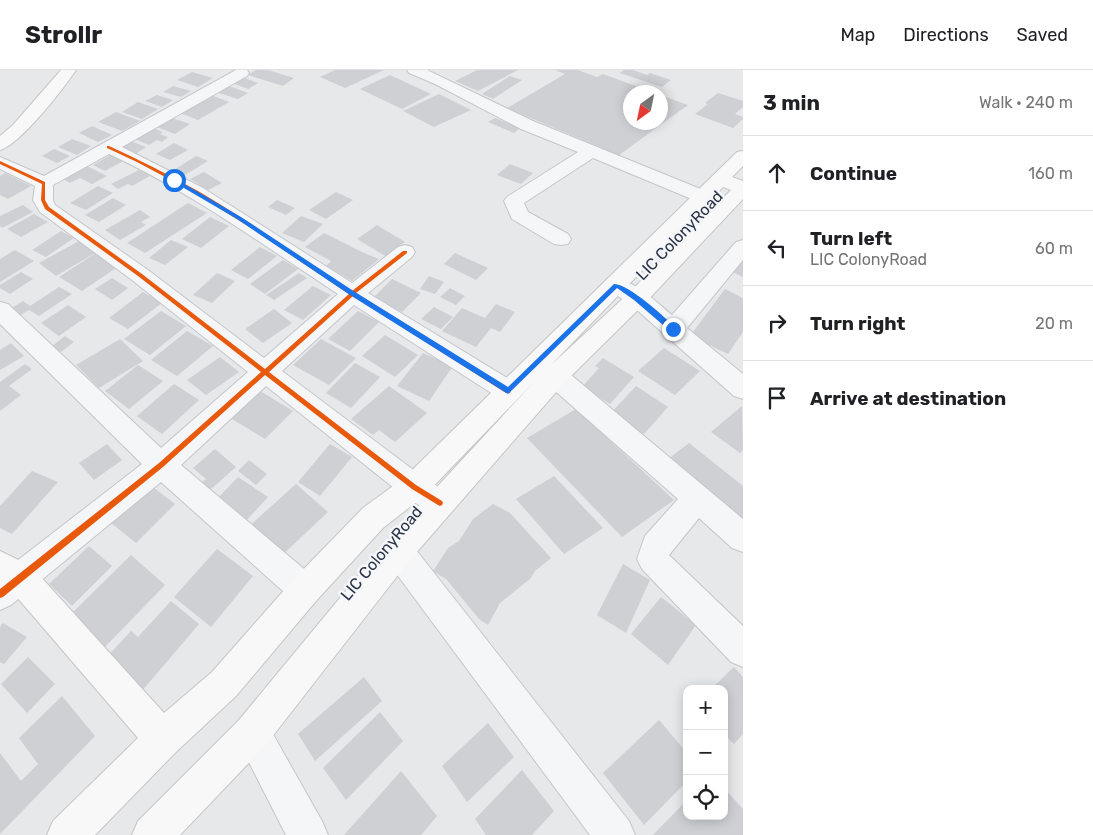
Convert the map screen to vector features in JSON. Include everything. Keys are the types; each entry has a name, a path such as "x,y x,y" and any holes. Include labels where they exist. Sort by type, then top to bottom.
{"main road":[{"path":"0,145 19,128 69,70"},
{"name":"LIC ColonyRoad","path":"67,835 163,739 224,684 305,590 373,518 414,487 508,391 626,292 721,188 743,156"},
{"name":"LIC ColonyRoad","path":"152,835 252,733 398,551 555,376 626,292 721,188"},
{"path":"7,579 163,739"}],"street":[{"path":"414,70 527,125 592,152 721,188"},
{"path":"44,183 242,73"},
{"path":"108,147 145,163 239,218 508,391"},
{"path":"561,239 519,214 514,201 592,152"},
{"path":"0,162 44,183"},
{"path":"44,183 43,200 47,208 140,275 414,487 440,504"},
{"path":"673,329 743,247"},
{"path":"7,579 161,465 353,293 405,252"},
{"path":"626,292 673,329 743,390"},
{"path":"0,310 161,465 305,590"},
{"path":"555,376 743,538"},
{"path":"697,498 656,546 653,559 663,572 743,650"},
{"path":"398,551 615,835"},
{"path":"252,733 308,835"}],"building":[{"path":"256,70 268,70 294,78 283,86 248,75"},
{"path":"335,70 384,70 345,88 320,77"},
{"path":"477,70 518,70 478,91 455,81"},
{"path":"555,70 578,70 597,77 603,74 633,85 623,85 623,130 654,130 615,158 598,151 602,148 507,108 565,74"},
{"path":"624,70 633,70 671,80 665,85 656,85 620,73"},
{"path":"192,72 213,78 198,87 177,80"},
{"path":"390,75 431,94 402,109 360,89"},
{"path":"510,76 522,80 493,99 482,94"},
{"path":"242,77 258,83 248,89 232,83"},
{"path":"226,85 248,93 238,99 216,92"},
{"path":"173,86 191,91 181,97 163,92"},
{"path":"718,93 743,101 743,107 735,114 743,117 743,119 733,128 695,114"},
{"path":"439,94 471,110 434,127 403,111"},
{"path":"157,95 173,100 162,107 145,101"},
{"path":"211,95 229,102 198,120 180,113"},
{"path":"668,98 688,105 668,120"},
{"path":"138,102 158,109 142,119 122,112"},
{"path":"116,112 140,121 122,131 98,122"},
{"path":"172,118 190,124 175,134 157,127"},
{"path":"495,118 520,128 514,133 488,122"},
{"path":"92,126 112,135 98,142 79,133"},
{"path":"152,128 163,132 160,134 168,137 162,142 157,140 149,145 134,139"},
{"path":"72,139 91,146 77,155 58,147"},
{"path":"131,141 146,147 134,155 119,149"},
{"path":"174,143 188,150 170,160 156,154"},
{"path":"54,149 70,156 57,163 42,156"},
{"path":"112,154 125,160 105,171 93,165"},
{"path":"196,156 208,161 185,175 174,170"},
{"path":"510,164 533,173 521,184 497,175"},
{"path":"87,166 107,176 92,184 80,178 70,183 63,179"},
{"path":"139,170 150,176 132,186 128,184 118,189 111,184"},
{"path":"204,172 222,183 208,190 190,179"},
{"path":"5,173 31,186 8,199 0,195 0,176"},
{"path":"98,186 113,193 86,210 70,203"},
{"path":"336,192 353,200 326,219 309,210"},
{"path":"113,198 126,205 99,222 85,215"},
{"path":"277,200 295,208 286,215 268,207"},
{"path":"188,203 207,213 145,253 127,243"},
{"path":"23,205 33,212 2,228 0,226 0,216"},
{"path":"140,210 150,217 141,222 146,225 120,240 105,230"},
{"path":"34,214 48,222 21,237 7,229"},
{"path":"301,216 323,224 304,242 282,233"},
{"path":"210,217 229,226 201,248 182,239"},
{"path":"377,225 405,242 387,257 357,239"},
{"path":"61,231 74,238 46,257 32,250"},
{"path":"324,233 379,259 352,281 326,266 331,261 305,247"},
{"path":"171,240 188,247 165,265 149,258"},
{"path":"79,241 97,252 56,276 39,263"},
{"path":"260,247 277,256 248,279 231,270"},
{"path":"15,250 34,261 0,282 0,259"},
{"path":"96,253 119,266 82,291 59,277"},
{"path":"455,253 488,268 476,280 444,264"},
{"path":"743,256 743,277 728,270"},
{"path":"283,260 298,269 265,294 250,284"},
{"path":"21,272 33,279 10,294 0,288 0,285"},
{"path":"217,273 235,281 212,303 193,295"},
{"path":"299,273 307,278 274,300 266,295"},
{"path":"429,276 444,282 435,294 420,289"},
{"path":"112,278 128,288 112,300 95,289"},
{"path":"392,279 421,293 402,312 373,298"},
{"path":"313,286 331,295 303,320 284,310"},
{"path":"59,287 72,294 39,316 29,310 19,316 10,309 23,301 30,306"},
{"path":"450,288 465,296 456,305 440,297"},
{"path":"725,289 743,298 743,332 728,354 690,336"},
{"path":"143,292 162,303 128,329 109,318"},
{"path":"496,304 515,312 500,332 491,328 476,347 442,331 462,308 485,318"},
{"path":"68,305 86,317 59,336 41,323"},
{"path":"434,307 453,317 441,329 421,319"},
{"path":"274,309 292,323 263,343 245,329"},
{"path":"161,311 186,326 150,355 124,339"},
{"path":"358,311 379,322 350,351 328,339"},
{"path":"187,331 213,346 177,376 151,360"},
{"path":"385,335 418,355 395,377 362,356"},
{"path":"65,336 74,342 61,352 52,346"},
{"path":"120,339 143,361 99,388 76,365"},
{"path":"321,339 356,358 329,385 293,365"},
{"path":"11,343 24,356 0,370 0,350"},
{"path":"664,348 700,371 675,395 638,371"},
{"path":"423,353 453,366 429,401 397,386"},
{"path":"220,357 239,372 206,395 187,380"},
{"path":"603,358 634,377 610,404 582,387 599,368 595,366"},
{"path":"355,363 380,377 351,408 326,393"},
{"path":"25,364 32,369 9,386 21,395 0,411 0,382"},
{"path":"138,365 163,381 129,409 105,391"},
{"path":"174,384 199,400 162,434 137,416"},
{"path":"389,386 427,413 395,442 379,430 373,435 351,419"},
{"path":"636,386 668,407 644,434 611,413"},
{"path":"260,391 293,411 265,439 232,419"},
{"path":"742,406 743,450 740,453 711,432"},
{"path":"576,409 674,500 622,537 527,438"},
{"path":"689,443 743,486 743,524 667,460"},
{"path":"107,444 122,460 94,480 79,463"},
{"path":"330,444 352,457 320,496 298,482"},
{"path":"215,449 236,467 202,497 193,490 206,479 193,468"},
{"path":"249,460 267,474 256,485 238,471"},
{"path":"32,471 58,482 12,534 0,528 0,506"},
{"path":"554,476 603,528 564,554 516,499"},
{"path":"238,477 268,497 245,522 215,501"},
{"path":"145,481 175,504 136,543 105,518"},
{"path":"296,484 328,512 278,559 246,529"},
{"path":"493,504 510,513 551,558 535,571 530,579 500,603 488,625 479,619 447,580 433,571 448,548 459,541 473,519"},
{"path":"89,546 112,566 72,606 49,584"},
{"path":"217,549 253,576 211,627 174,597"},
{"path":"131,555 165,585 103,649 69,616"},
{"path":"623,564 650,580 626,633 597,615"},
{"path":"661,597 696,625 668,665 631,634"},
{"path":"171,601 199,624 141,692 105,659 131,631 138,637"},
{"path":"3,623 27,637 4,664 0,662 0,627"},
{"path":"28,657 55,684 27,713 1,684"},
{"path":"734,667 743,677 743,734 734,744 728,738 728,685 715,685"},
{"path":"364,677 382,701 315,761 298,734"},
{"path":"62,696 95,736 0,834 0,753 21,781 38,764 19,738"},
{"path":"380,712 403,741 346,800 323,768"},
{"path":"659,720 683,748 683,785 644,825 603,773"},
{"path":"488,723 514,757 467,802 442,766"},
{"path":"522,770 554,811 532,835 486,835 475,819"},
{"path":"401,771 437,816 421,835 344,835"},
{"path":"728,792 743,809 743,835 653,835 683,804 683,820 728,820"}],"cycle path":[{"path":"108,147 167,176 224,209 356,296 508,391"},
{"path":"0,162 44,183 43,200 47,208 140,275 414,487 440,503"},
{"path":"0,594 161,465 353,293 405,252"}],"route":[{"path":"174,180 239,218 508,391 616,285 637,298 673,329"}]}
